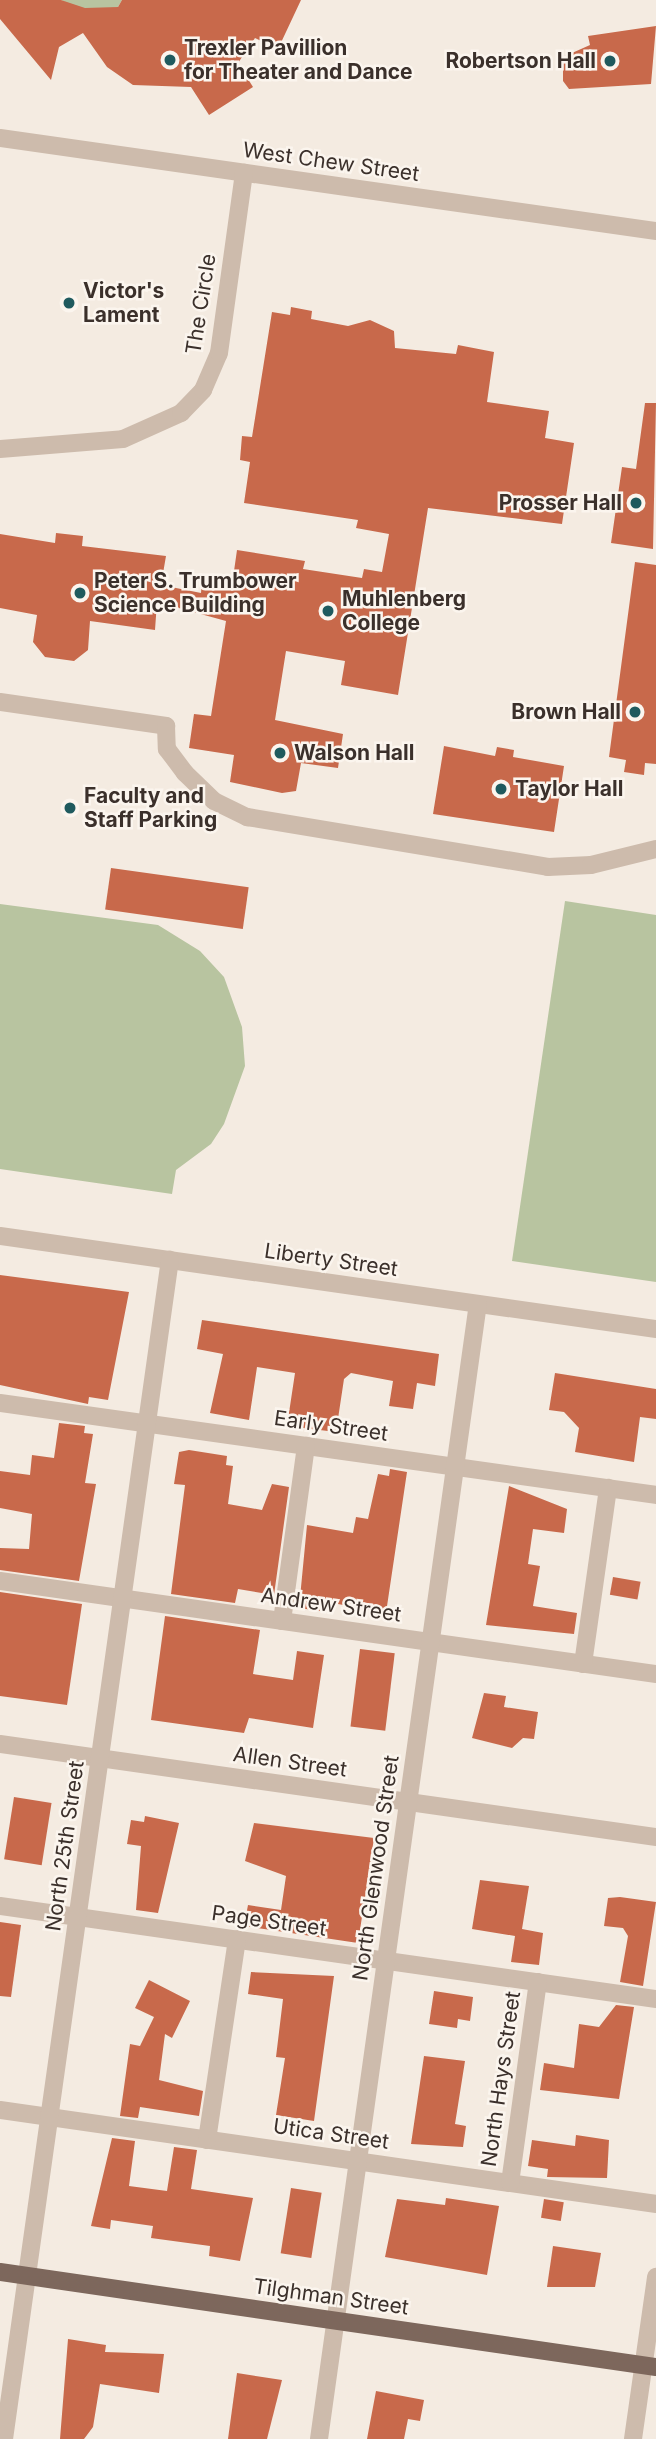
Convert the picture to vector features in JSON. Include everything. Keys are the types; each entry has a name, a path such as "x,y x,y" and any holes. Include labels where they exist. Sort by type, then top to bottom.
{"main road":[{"name":"Tilghman Street","path":"0,2272 650,2366"}],"street":[{"name":"West Chew Street","path":"0,138 656,231"},
{"name":"The Circle","path":"0,449 124,439 181,413 203,390 219,353 244,173"},
{"path":"0,702 166,726 167,749 185,773 214,801 247,817 548,867 592,865 656,849"},
{"name":"Liberty Street","path":"0,1236 656,1329"},
{"name":"North 25th Street","path":"3,2436 28,2276 170,1260"},
{"name":"North Glenwood Street","path":"319,2439 478,1304"},
{"name":"Early Street","path":"0,1403 656,1495"},
{"path":"282,1621 306,1446"},
{"path":"583,1664 608,1488"},
{"name":"Andrew Street","path":"0,1581 656,1674"},
{"name":"Allen Street","path":"0,1744 656,1837"},
{"name":"Page Street","path":"0,1906 656,1999"},
{"path":"207,2140 237,1939"},
{"name":"North Hays Street","path":"510,2183 538,1982"},
{"name":"Utica Street","path":"0,2109 656,2204"},
{"path":"633,2439 650,2366 656,2277"}],"green space":[{"path":"61,0 122,0 118,7 88,14"},
{"path":"565,901 656,915 656,1282 512,1261"},
{"path":"0,904 158,925 200,951 224,977 242,1027 245,1066 224,1124 211,1144 176,1170 172,1194 0,1169"}],"building":[{"name":"Trexler Pavillion for Theater and Dance","path":"0,0 61,0 85,8 118,7 122,0 301,0 278,49 255,38 238,63 253,87 209,115 191,87 133,85 107,67 83,33 59,47 51,80 0,19"},
{"name":"Robertson Hall","path":"656,26 651,84 569,89 563,81 563,57 590,45 588,36"},
{"path":"291,307 312,311 311,319 348,326 370,320 394,331 395,348 456,354 458,345 494,352 487,402 549,411 545,438 574,443 562,524 428,508 398,695 341,685 345,661 286,651 275,720 343,734 338,768 301,763 296,791 282,793 230,782 234,755 189,748 194,714 211,716 226,621 157,602 155,630 90,621 88,650 74,661 45,657 33,642 37,615 0,608 0,534 55,543 56,533 83,536 82,546 166,556 161,585 201,593 202,580 232,585 237,550 305,561 303,569 362,578 364,569 382,572 389,534 356,528 358,520 244,503 250,462 240,460 242,436 252,437 272,312 290,315"},
{"name":"Prosser Hall","path":"645,403 656,403 653,549 611,543 622,467 636,469"},
{"name":"Brown Hall","path":"635,562 656,565 656,764 645,763 644,775 624,772 626,760 609,757"},
{"name":"Taylor Hall","path":"444,746 495,756 497,747 514,750 513,757 564,766 554,832 433,814"},
{"path":"111,868 249,887 243,929 105,910"},
{"path":"0,1275 129,1292 108,1400 89,1397 88,1404 0,1385"},
{"path":"202,1320 439,1354 435,1386 417,1383 413,1409 389,1406 393,1381 351,1373 344,1379 336,1432 287,1426 295,1373 257,1367 249,1420 210,1413 223,1354 197,1349"},
{"path":"555,1373 656,1389 656,1419 640,1417 634,1462 575,1452 579,1428 564,1412 549,1410"},
{"path":"59,1423 85,1426 84,1433 93,1434 85,1483 96,1484 79,1581 0,1570 0,1548 29,1549 32,1514 0,1508 0,1471 30,1475 32,1455 54,1458"},
{"path":"189,1450 227,1456 226,1465 233,1466 228,1504 262,1510 272,1484 289,1487 274,1595 238,1589 235,1603 171,1594 185,1485 174,1484 179,1452"},
{"path":"390,1469 407,1472 386,1613 322,1601 320,1611 299,1608 307,1525 353,1533 356,1517 368,1519 378,1474 389,1476"},
{"path":"509,1486 567,1509 564,1533 533,1529 528,1564 540,1566 533,1606 577,1613 574,1634 486,1625"},
{"path":"613,1577 641,1582 637,1600 610,1595"},
{"path":"0,1592 82,1604 67,1705 0,1696"},
{"path":"165,1616 260,1630 253,1674 293,1680 297,1651 324,1655 313,1728 249,1718 244,1733 151,1720"},
{"path":"360,1649 395,1653 385,1731 350,1726"},
{"path":"484,1693 506,1696 504,1707 538,1712 534,1739 523,1738 512,1748 472,1738"},
{"path":"14,1797 52,1803 42,1865 4,1859"},
{"path":"145,1816 179,1823 158,1913 136,1910 141,1846 127,1844 131,1820 144,1822"},
{"path":"254,1823 374,1838 358,1943 244,1926 248,1905 281,1910 286,1876 245,1861"},
{"path":"480,1880 529,1886 522,1929 543,1933 539,1965 511,1962 515,1936 472,1929"},
{"path":"608,1898 656,1902 643,1986 620,1982 628,1936 623,1928 604,1926"},
{"path":"0,1922 21,1925 11,1997 0,1996"},
{"path":"251,1972 334,1976 314,2121 276,2115 285,2058 276,2057 283,1999 248,1994"},
{"path":"149,1980 190,2001 172,2038 165,2034 159,2080 203,2091 199,2116 140,2107 138,2118 120,2116 130,2044 140,2046 154,2017 135,2008"},
{"path":"434,1991 473,1997 470,2021 458,2019 457,2028 429,2024"},
{"path":"616,2005 634,2007 619,2099 540,2090 544,2063 574,2068 579,2024 599,2027"},
{"path":"424,2056 465,2061 455,2124 466,2126 463,2147 411,2144"},
{"path":"576,2135 609,2140 607,2178 547,2177 548,2169 528,2166 532,2140 575,2146"},
{"path":"112,2138 135,2141 129,2186 167,2191 174,2147 197,2150 191,2189 253,2198 240,2261 209,2256 210,2246 151,2238 153,2226 111,2220 110,2229 91,2226"},
{"path":"291,2188 322,2193 311,2258 281,2253"},
{"path":"446,2198 499,2206 487,2275 385,2257 397,2199 445,2205"},
{"path":"544,2199 564,2202 561,2221 541,2218"},
{"path":"553,2246 601,2253 595,2287 547,2287"},
{"path":"68,2339 106,2345 105,2352 164,2354 159,2393 100,2384 93,2427 84,2439 60,2439"},
{"path":"237,2373 282,2380 267,2439 228,2439"},
{"path":"376,2391 424,2400 420,2421 408,2419 404,2439 367,2439"}],"place":[{"name":"Trexler Pavillion for Theater and Dance","path":"170,60"},
{"name":"Robertson Hall","path":"610,61"},
{"name":"Victor's Lament","path":"69,303"},
{"name":"Prosser Hall","path":"636,503"},
{"name":"Peter S. Trumbower Science Building","path":"80,593"},
{"name":"Muhlenberg College","path":"328,611"},
{"name":"Brown Hall","path":"635,712"},
{"name":"Walson Hall","path":"280,753"},
{"name":"Taylor Hall","path":"501,789"},
{"name":"Faculty and Staff Parking","path":"70,808"}]}
